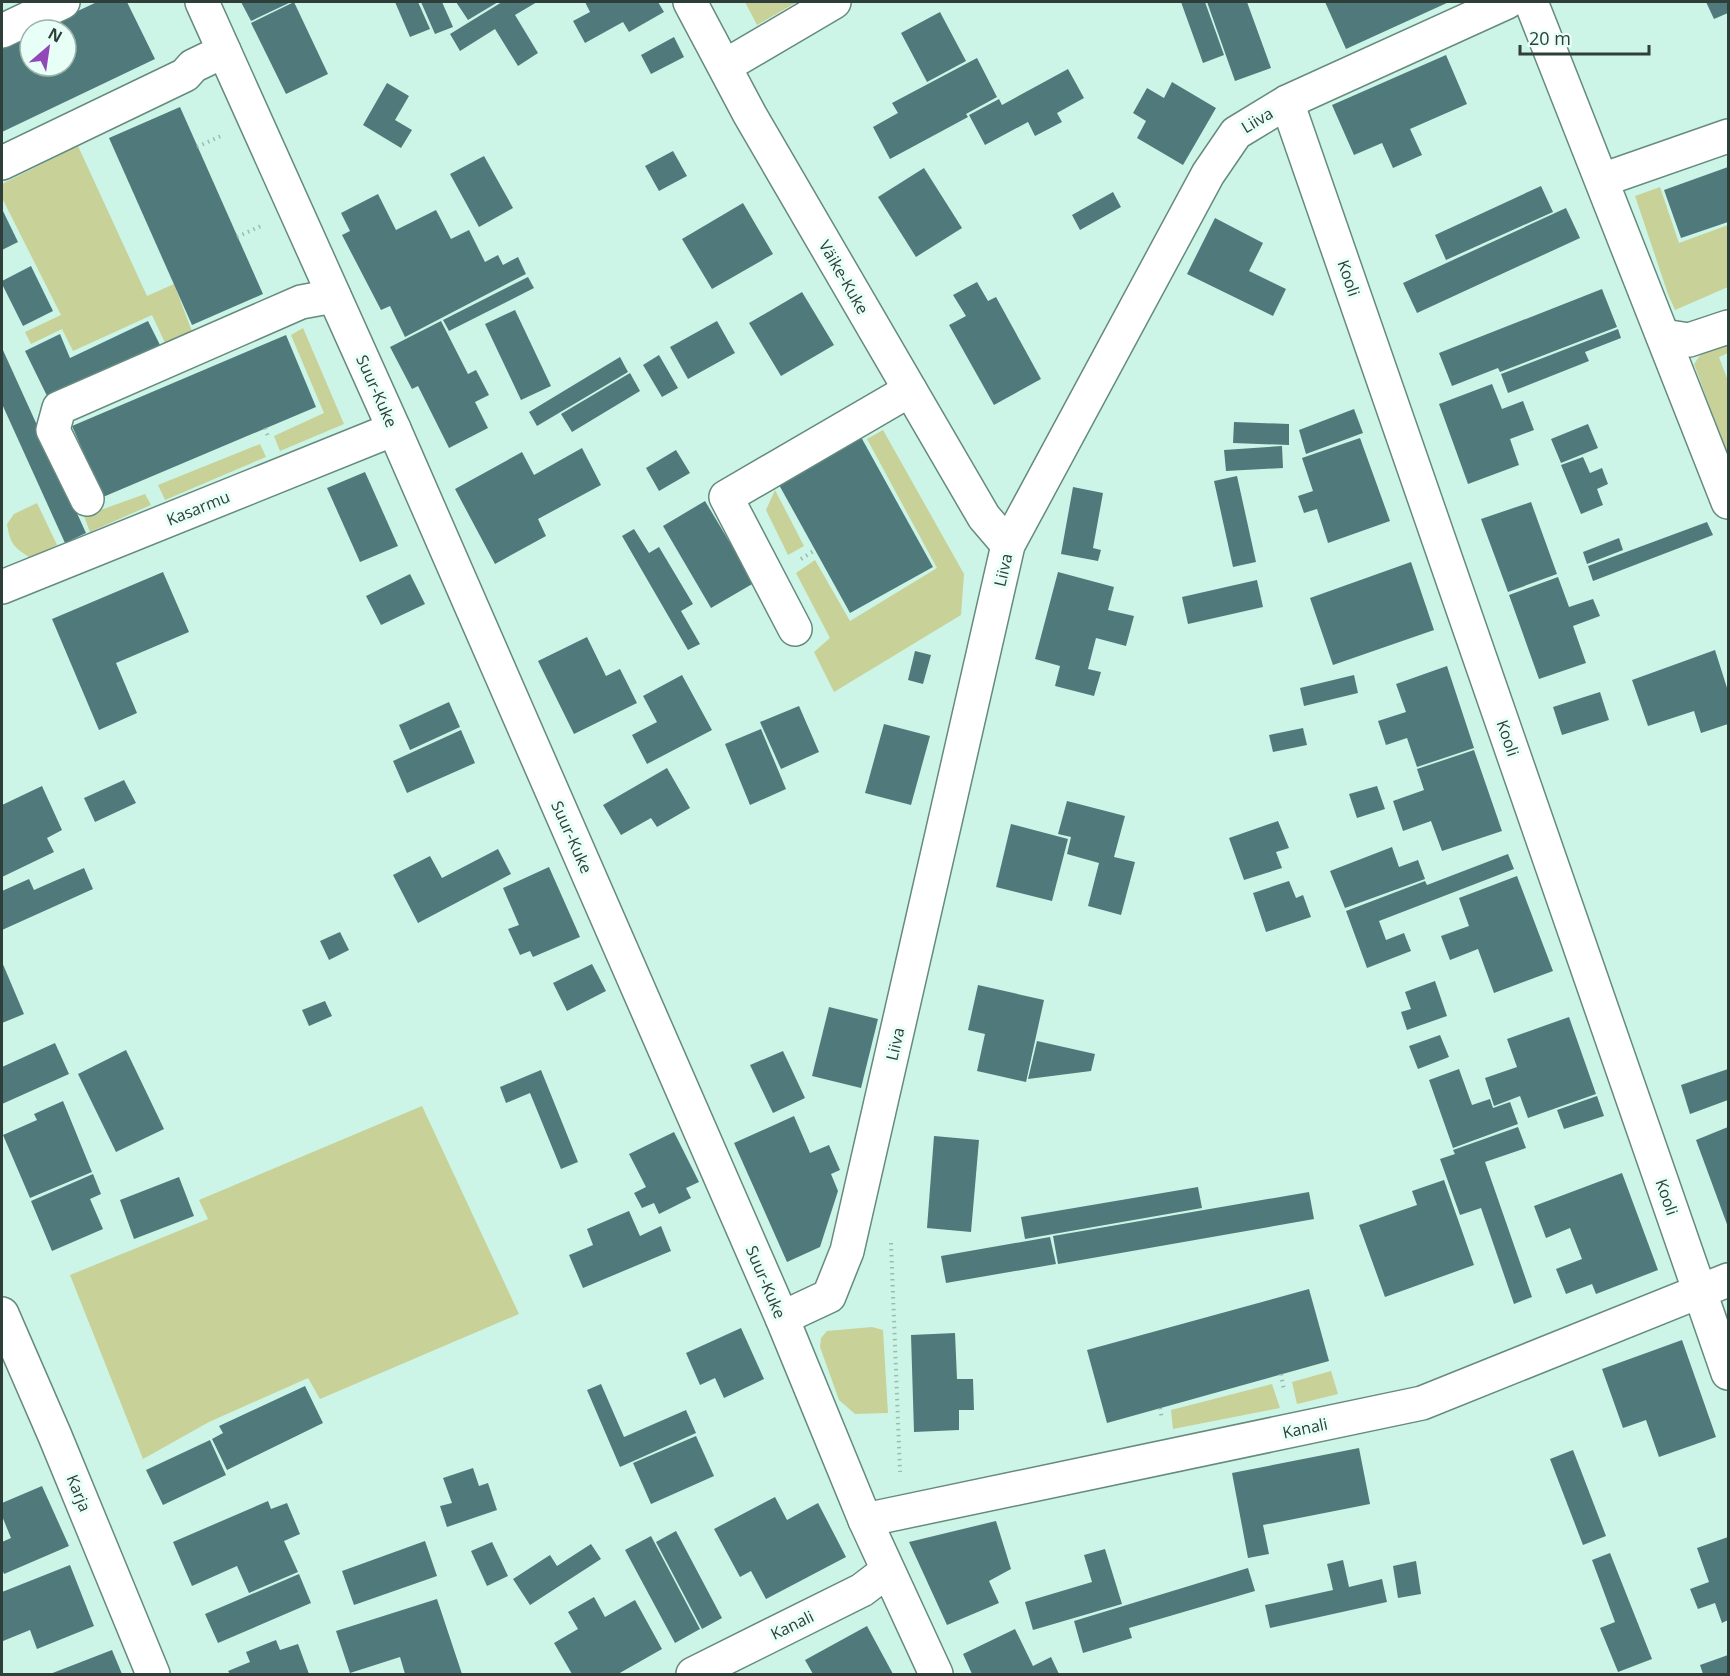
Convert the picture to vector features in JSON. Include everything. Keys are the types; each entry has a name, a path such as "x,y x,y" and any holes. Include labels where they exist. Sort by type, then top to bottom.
{"street":[{"path":"2,31 63,2"},
{"name":"Suur-Kuke","path":"202,2 394,429 782,1318 887,1571 936,1674"},
{"name":"Väike-Kuke","path":"690,2 750,115 984,517 1008,545"},
{"path":"725,66 834,2"},
{"name":"Liiva","path":"782,1318 828,1296 847,1251 1008,545 1208,174 1236,133 1287,102 1507,2"},
{"path":"1532,2 1728,502"},
{"path":"2,163 185,75 193,66 224,51"},
{"name":"Kooli","path":"1287,102 1714,1286 1728,1373"},
{"path":"1602,180 1728,136"},
{"path":"87,499 53,430 58,408 301,302 334,296"},
{"path":"1663,336 1689,340 1728,327"},
{"path":"795,629 726,497 910,390"},
{"name":"Kasarmu","path":"2,587 394,429"},
{"name":"Kanali","path":"865,1520 1422,1403 1714,1286"},
{"name":"Karja","path":"2,1314 153,1674"},
{"name":"Kanali","path":"693,1674 862,1590 887,1571"}],"path":[{"path":"197,147 225,135"},
{"path":"237,237 265,225"}],"green space":[{"path":"745,2 771,3 797,2 757,25"},
{"path":"78,146 147,296 174,284 193,334 166,345 152,315 73,351 62,329 31,344 25,332 61,315 2,198 2,184"},
{"path":"1660,187 1679,243 1728,225 1728,287 1675,310 1635,196"},
{"path":"303,328 344,424 280,451 274,436 324,413 291,335"},
{"path":"1728,342 1728,353 1719,357 1728,381 1728,456 1694,364 1703,351"},
{"path":"883,430 964,574 961,615 834,692 814,652 830,638 796,573 815,560 850,621 937,568 867,439"},
{"path":"260,444 266,457 165,500 158,485"},
{"path":"775,490 804,546 788,555 766,510"},
{"path":"145,494 151,505 90,532 84,516"},
{"path":"37,503 57,545 31,558 14,545 7,524 14,514"},
{"path":"422,1106 519,1314 320,1399 308,1378 209,1422 143,1459 70,1275 208,1219 199,1200"},
{"path":"872,1327 883,1330 888,1413 855,1414 839,1400 820,1347 821,1338 827,1331"},
{"path":"1331,1371 1338,1394 1297,1404 1292,1382"},
{"path":"1272,1384 1280,1408 1173,1429 1171,1410"}],"building":[{"path":"97,2 127,2 155,59 2,132 2,46 18,39 18,78 78,78 78,18 63,18"},
{"path":"241,2 291,2 251,21"},
{"path":"294,2 328,74 286,94 251,23"},
{"path":"395,2 418,2 430,29 410,37"},
{"path":"421,2 442,2 453,27 435,34"},
{"path":"456,2 498,2 468,20"},
{"path":"502,2 537,2 515,15 538,53 518,66 495,29 460,51 450,34"},
{"path":"585,2 658,2 664,12 629,32 623,22 585,43 573,21 590,12"},
{"path":"1181,2 1205,2 1224,55 1203,63"},
{"path":"1207,2 1247,2 1271,68 1235,81"},
{"path":"1325,2 1449,2 1346,49"},
{"path":"1706,2 1728,2 1728,13 1714,19"},
{"path":"940,12 966,61 927,82 901,33"},
{"path":"674,37 684,57 651,74 641,55"},
{"path":"1446,55 1467,104 1410,129 1422,155 1393,168 1382,143 1354,155 1332,105"},
{"path":"977,58 997,97 966,114 968,117 890,159 873,127 898,113 892,103"},
{"path":"1068,69 1084,98 1057,113 1062,122 1035,136 1028,122 985,145 969,115 999,99 1002,105"},
{"path":"1172,82 1216,108 1183,165 1137,138 1146,121 1133,113 1147,88 1164,98"},
{"path":"387,83 409,96 395,120 412,130 401,148 363,125"},
{"path":"180,107 263,294 192,325 109,138"},
{"path":"673,151 687,176 659,191 645,166"},
{"path":"484,156 513,208 479,227 450,174"},
{"path":"1728,167 1728,222 1681,238 1664,190"},
{"path":"924,168 962,228 916,257 878,197"},
{"path":"1541,186 1553,212 1446,260 1435,235"},
{"path":"1113,192 1121,207 1080,230 1072,215"},
{"path":"378,194 396,230 436,210 451,239 469,230 485,262 498,255 503,265 518,257 526,274 405,337 390,306 381,310 342,235 350,231 341,213"},
{"path":"743,203 773,254 712,289 682,239"},
{"path":"1566,208 1580,238 1417,313 1403,283"},
{"path":"2,209 18,242 2,250"},
{"path":"1215,218 1263,243 1249,271 1286,289 1273,316 1187,274"},
{"path":"31,266 53,311 23,326 2,281"},
{"path":"528,277 534,288 449,331 443,320"},
{"path":"977,282 988,301 996,297 1041,379 994,405 949,325 966,316 953,295"},
{"path":"1602,289 1617,327 1500,372 1498,368 1452,386 1439,353"},
{"path":"802,292 834,345 781,376 749,323"},
{"path":"515,310 551,386 521,400 485,324"},
{"path":"148,321 161,347 49,400 25,351 60,334 70,358"},
{"path":"441,321 468,374 476,370 489,395 475,402 488,428 449,448 418,386 412,389 390,347"},
{"path":"717,321 735,353 688,379 670,347"},
{"path":"1618,329 1621,338 1585,352 1589,361 1508,393 1501,374"},
{"path":"286,335 316,407 103,497 72,426"},
{"path":"2,348 86,533 65,543 2,404"},
{"path":"659,355 678,388 662,397 643,365"},
{"path":"620,357 628,372 537,426 529,412"},
{"path":"630,373 640,391 572,432 561,414"},
{"path":"1492,384 1502,409 1523,401 1534,430 1510,439 1519,465 1468,484 1439,404"},
{"path":"1354,409 1363,433 1306,454 1299,430"},
{"path":"1234,422 1289,424 1289,445 1233,443"},
{"path":"1588,424 1598,448 1561,463 1551,439"},
{"path":"861,437 933,567 850,613 778,483"},
{"path":"1360,438 1390,521 1328,543 1317,509 1304,513 1298,496 1313,491 1302,458"},
{"path":"1282,446 1283,468 1226,471 1224,450"},
{"path":"582,448 601,485 538,519 546,536 495,564 455,489 522,452 534,475"},
{"path":"676,450 690,473 659,491 646,468"},
{"path":"1583,457 1590,473 1602,468 1608,484 1597,489 1603,505 1581,514 1561,465"},
{"path":"365,472 398,546 360,562 327,488"},
{"path":"1237,476 1256,562 1233,567 1214,481"},
{"path":"1073,487 1103,493 1093,548 1101,550 1098,561 1061,554"},
{"path":"705,501 754,583 711,608 663,526"},
{"path":"1531,502 1557,574 1508,592 1481,519"},
{"path":"1707,522 1713,535 1593,581 1588,566"},
{"path":"634,529 649,553 659,547 693,604 681,611 700,644 688,650 622,536"},
{"path":"1619,538 1623,550 1587,564 1583,552"},
{"path":"1411,562 1434,630 1333,665 1310,598"},
{"path":"163,572 189,632 116,663 137,713 99,730 52,619"},
{"path":"1058,572 1114,587 1108,610 1134,616 1126,646 1096,638 1088,669 1101,672 1094,696 1055,686 1060,666 1035,659"},
{"path":"410,574 425,604 381,625 366,596"},
{"path":"1558,577 1569,607 1593,599 1600,616 1573,626 1586,663 1539,679 1509,595"},
{"path":"1257,580 1263,607 1188,624 1182,597"},
{"path":"587,637 606,676 620,669 637,703 574,734 538,661"},
{"path":"1715,650 1728,691 1728,724 1701,733 1694,711 1648,726 1632,680"},
{"path":"915,651 931,655 923,684 908,680"},
{"path":"1447,666 1474,748 1417,767 1407,738 1386,745 1378,721 1406,712 1396,684"},
{"path":"682,675 712,730 647,764 632,735 657,722 643,696"},
{"path":"1354,675 1358,693 1304,706 1300,688"},
{"path":"1600,692 1609,720 1562,735 1553,707"},
{"path":"449,702 460,727 410,750 399,725"},
{"path":"799,706 819,752 781,769 760,722"},
{"path":"884,724 930,736 911,805 865,793"},
{"path":"1303,728 1307,745 1273,752 1269,735"},
{"path":"761,729 786,789 750,805 725,744"},
{"path":"461,730 475,763 407,793 393,761"},
{"path":"1474,750 1502,831 1442,851 1431,821 1403,831 1393,801 1424,790 1417,769"},
{"path":"667,768 690,808 657,827 651,818 621,835 603,805"},
{"path":"124,780 136,803 95,822 84,798"},
{"path":"42,786 62,830 47,838 54,852 2,877 2,805"},
{"path":"1377,786 1385,809 1357,818 1349,794"},
{"path":"1067,801 1125,816 1114,857 1135,862 1121,915 1088,906 1099,863 1067,854 1071,837 1058,834"},
{"path":"1278,821 1289,848 1276,852 1282,868 1244,880 1229,838"},
{"path":"1011,824 1068,839 1052,901 996,887"},
{"path":"1392,847 1399,867 1418,860 1425,879 1345,908 1330,871"},
{"path":"498,849 511,874 418,923 393,875 430,856 442,878"},
{"path":"1508,854 1514,869 1379,921 1386,940 1404,933 1411,951 1367,968 1346,911 1425,881 1427,885"},
{"path":"549,867 580,937 533,957 530,951 520,955 508,929 519,925 503,888"},
{"path":"84,868 93,889 2,930 2,891 29,879 34,890"},
{"path":"1517,876 1553,971 1494,993 1478,949 1450,960 1441,936 1469,926 1459,898"},
{"path":"1289,881 1296,898 1303,895 1311,917 1266,932 1253,893"},
{"path":"340,932 349,950 329,960 320,941"},
{"path":"2,962 24,1014 2,1023"},
{"path":"592,964 606,991 567,1011 553,983"},
{"path":"1435,981 1447,1016 1407,1030 1401,1012 1411,1009 1405,992"},
{"path":"978,985 1044,1000 1026,1082 977,1071 985,1034 968,1030"},
{"path":"325,1001 332,1016 309,1026 302,1010"},
{"path":"829,1007 878,1019 861,1088 812,1076"},
{"path":"1569,1017 1596,1094 1528,1118 1520,1096 1494,1106 1485,1078 1517,1067 1507,1039"},
{"path":"1440,1035 1449,1057 1418,1069 1409,1046"},
{"path":"1037,1041 1095,1054 1091,1071 1028,1079"},
{"path":"55,1043 69,1074 2,1104 2,1067"},
{"path":"126,1050 164,1129 116,1152 78,1074"},
{"path":"783,1051 805,1098 773,1113 750,1065"},
{"path":"1459,1069 1472,1105 1490,1099 1493,1108 1510,1102 1518,1124 1453,1148 1429,1080"},
{"path":"1728,1069 1728,1100 1690,1114 1681,1085"},
{"path":"541,1070 578,1162 561,1169 530,1093 506,1103 500,1087"},
{"path":"1597,1096 1604,1116 1564,1129 1557,1110"},
{"path":"63,1101 92,1172 30,1198 3,1135 37,1120 34,1114"},
{"path":"794,1116 810,1153 829,1145 840,1170 831,1174 838,1191 820,1247 787,1262 734,1143"},
{"path":"1518,1127 1526,1148 1485,1162 1532,1297 1514,1304 1481,1208 1460,1215 1440,1159 1455,1154 1453,1150"},
{"path":"1728,1127 1728,1227 1696,1140"},
{"path":"674,1132 699,1182 686,1188 691,1198 659,1214 654,1203 642,1208 634,1193 646,1187 629,1154"},
{"path":"934,1136 979,1140 971,1232 927,1228"},
{"path":"1622,1173 1658,1270 1596,1294 1592,1284 1566,1294 1556,1269 1582,1259 1570,1228 1546,1238 1534,1206"},
{"path":"93,1174 101,1194 90,1199 103,1229 52,1251 31,1201"},
{"path":"179,1177 194,1216 134,1239 120,1200"},
{"path":"1444,1180 1474,1265 1385,1297 1359,1225 1417,1205 1412,1191"},
{"path":"1198,1187 1202,1208 1025,1239 1021,1217"},
{"path":"1309,1192 1314,1219 1058,1264 1053,1236"},
{"path":"629,1211 640,1236 661,1226 671,1251 583,1288 569,1255 593,1245 587,1229"},
{"path":"1050,1237 1056,1264 946,1283 941,1256"},
{"path":"1309,1289 1329,1361 1107,1423 1087,1350"},
{"path":"741,1328 764,1379 724,1398 715,1378 700,1385 686,1353"},
{"path":"955,1333 957,1379 973,1379 974,1410 959,1410 959,1430 914,1432 911,1335"},
{"path":"1682,1340 1716,1437 1659,1457 1646,1420 1623,1428 1602,1369"},
{"path":"601,1384 624,1437 686,1410 696,1433 620,1467 587,1390"},
{"path":"305,1386 323,1423 227,1470 212,1439 223,1433 219,1426"},
{"path":"696,1436 714,1476 651,1504 633,1463"},
{"path":"210,1440 226,1475 163,1505 146,1470"},
{"path":"1359,1448 1370,1504 1263,1525 1269,1554 1248,1558 1232,1473"},
{"path":"1573,1450 1606,1536 1583,1545 1550,1459"},
{"path":"473,1468 479,1486 488,1483 497,1510 447,1527 440,1506 452,1503 443,1478"},
{"path":"42,1486 69,1546 4,1574 2,1542 11,1538 2,1516 2,1503"},
{"path":"775,1497 787,1520 818,1503 846,1557 766,1599 751,1571 740,1577 714,1529"},
{"path":"268,1501 271,1509 287,1503 300,1534 284,1541 298,1572 249,1593 237,1566 192,1586 173,1542"},
{"path":"996,1521 1011,1569 989,1581 999,1603 947,1625 909,1542"},
{"path":"676,1531 722,1618 702,1629 656,1542"},
{"path":"651,1536 700,1629 675,1643 625,1550"},
{"path":"1728,1537 1728,1620 1722,1623 1715,1603 1698,1609 1690,1589 1709,1582 1697,1548"},
{"path":"425,1541 437,1576 354,1605 342,1571"},
{"path":"492,1542 508,1576 487,1586 471,1551"},
{"path":"591,1544 601,1559 530,1605 513,1579 550,1555 557,1566"},
{"path":"1105,1549 1122,1604 1033,1630 1025,1602 1092,1582 1084,1555"},
{"path":"1610,1553 1652,1659 1618,1672 1600,1628 1615,1622 1592,1560"},
{"path":"1343,1560 1349,1587 1382,1579 1387,1602 1270,1628 1265,1605 1333,1590 1327,1564"},
{"path":"1416,1561 1421,1594 1398,1598 1393,1566"},
{"path":"70,1565 94,1626 37,1649 30,1630 3,1641 2,1592"},
{"path":"1248,1568 1255,1591 1129,1628 1132,1638 1083,1653 1074,1621"},
{"path":"299,1574 311,1603 218,1643 205,1614"},
{"path":"594,1597 605,1617 635,1600 662,1649 618,1674 572,1674 554,1643 578,1629 568,1612"},
{"path":"437,1599 462,1674 405,1674 400,1657 350,1673 336,1631"},
{"path":"867,1626 893,1674 813,1674 805,1660"},
{"path":"1015,1629 1033,1666 1051,1657 1059,1674 972,1674 963,1654"},
{"path":"276,1640 280,1650 298,1644 309,1674 230,1674 228,1671 250,1662 246,1652"},
{"path":"112,1650 122,1674 50,1674"},
{"path":"1728,1655 1728,1674 1703,1674 1700,1665"}]}
